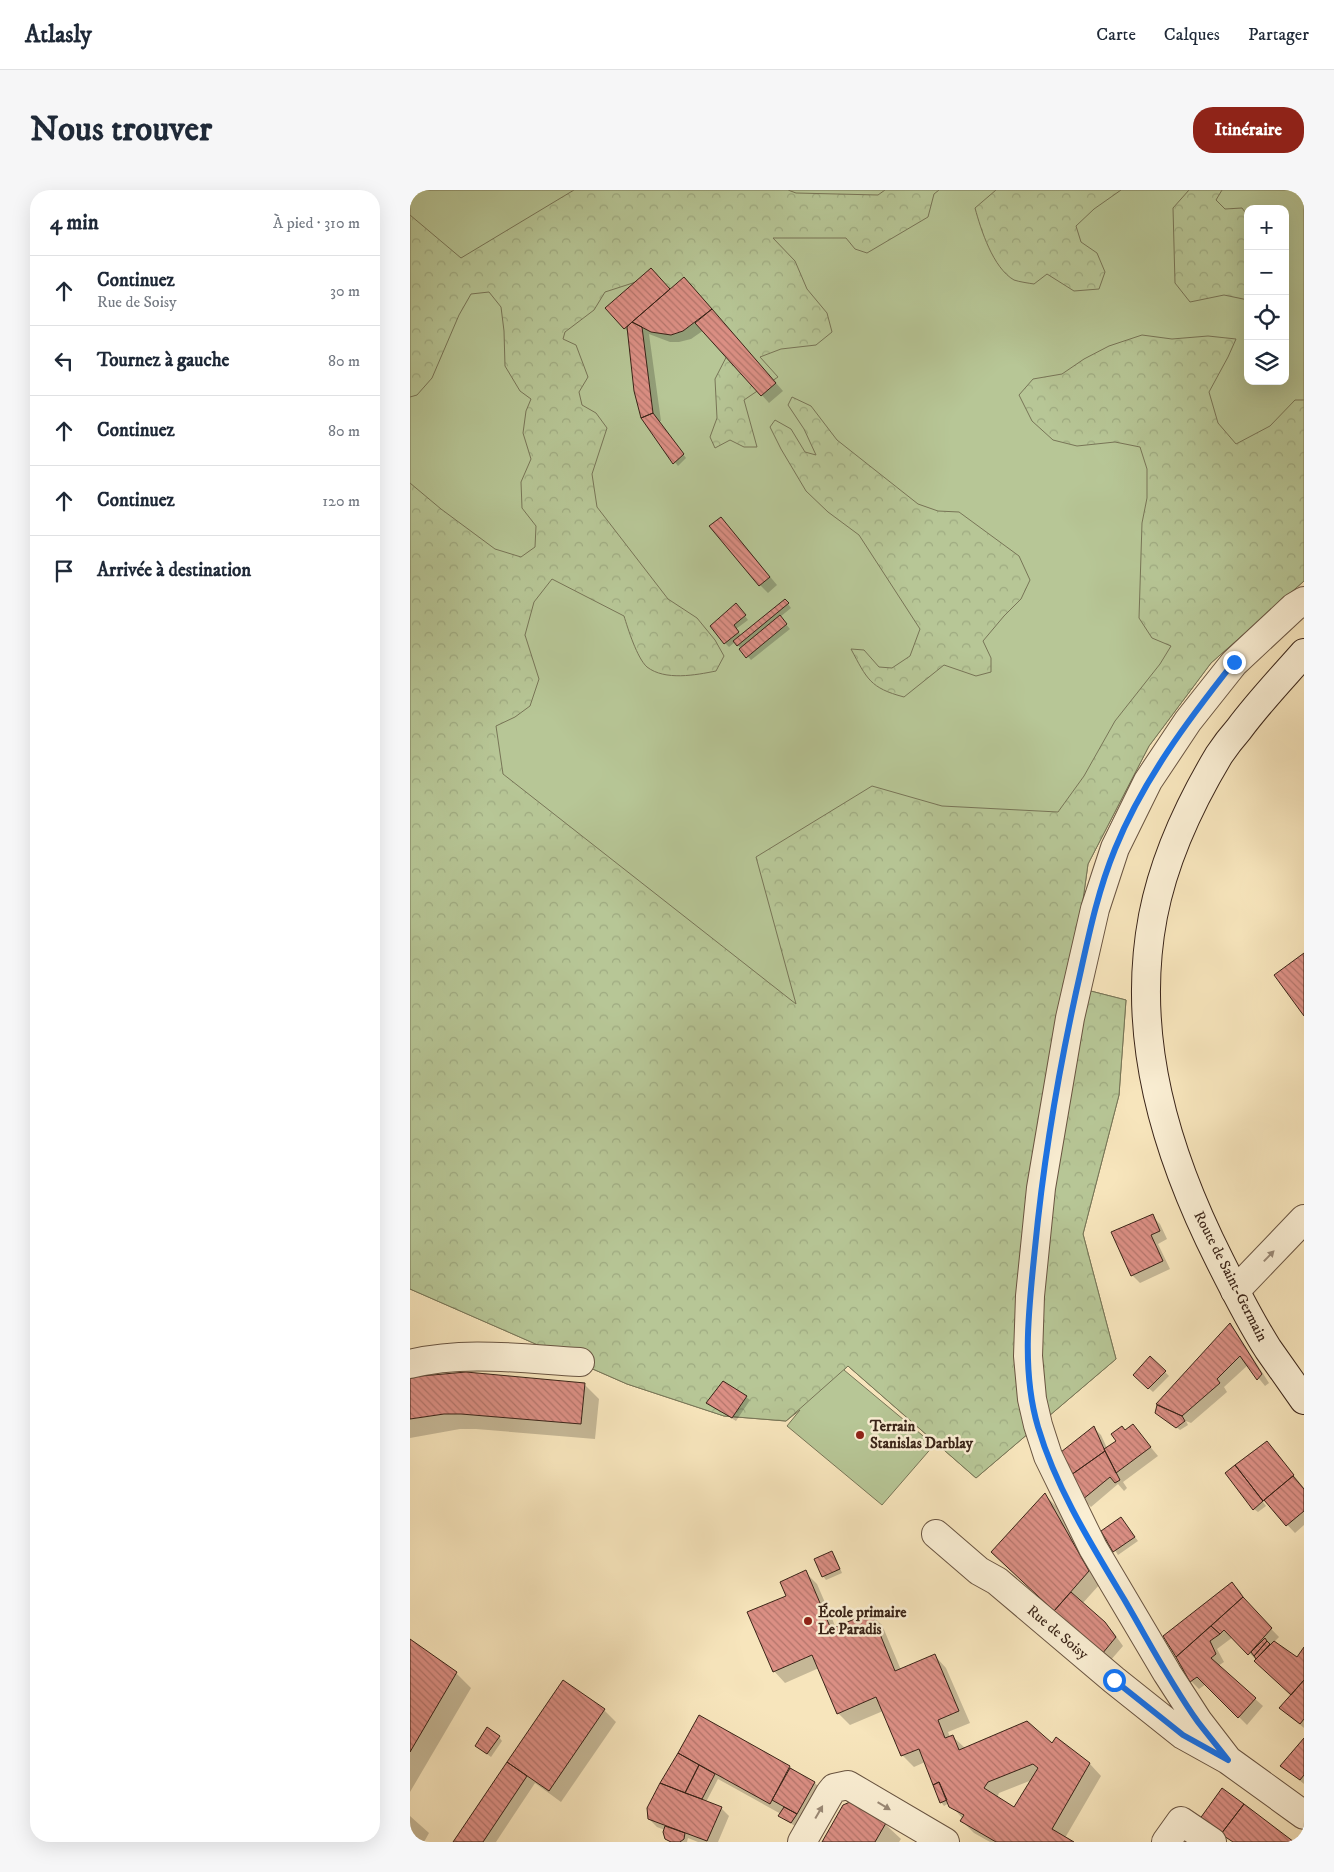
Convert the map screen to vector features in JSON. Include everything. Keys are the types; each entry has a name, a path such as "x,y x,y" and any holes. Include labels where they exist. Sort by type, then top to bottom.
{"street":[{"path":"1228,1760 1198,1721 1167,1673 1093,1548 1048,1456 1034,1407 1028,1356 1030,1296 1041,1188 1070,1018 1095,909 1115,848 1148,782 1188,721 1234,662 1294,607 1304,601"},
{"name":"Route de Saint-Germain","path":"1304,653 1255,708 1220,753 1185,815 1166,866 1153,917 1146,983 1149,1046 1159,1106 1180,1169 1205,1231 1235,1291 1268,1348 1304,1400"},
{"path":"1235,1291 1304,1219"},
{"path":"410,1364 426,1360 484,1356 580,1362"},
{"name":"Rue de Soisy","path":"936,1534 979,1571 997,1581 1114,1680 1183,1735 1228,1760 1304,1815"},
{"path":"802,1842 830,1792 834,1788 841,1786 854,1787 945,1842"},
{"path":"1166,1842 1181,1822 1212,1842"}],"green space":[{"path":"410,190 1304,190 1304,581 1211,663 1149,746 1088,864 1071,986 1126,1000 1119,1095 1083,1234 1116,1359 976,1478 848,1366 844,1370 934,1445 882,1505 787,1426 800,1410 786,1421 724,1416 627,1384 410,1289"},
{"path":"574,190 788,190 796,193 878,195 885,190 939,190 934,194 928,217 867,253 855,249 846,238 773,238 795,261 807,289 827,313 832,332 816,345 781,349 760,357 778,377 744,400 757,447 744,447 730,440 715,448 710,437 717,418 715,379 736,338 691,291 674,297 663,297 652,292 639,281 605,292 594,310 565,332 563,339 576,345 588,377 579,392 582,405 596,413 607,428 592,474 597,507 668,599 697,618 715,640 724,656 716,671 681,676 654,671 643,663 633,643 624,616 552,579 534,602 525,635 539,679 530,706 515,717 496,726 503,774 796,1004 756,857 872,786 942,806 1058,812 1084,776 1115,721 1160,664 1171,646 1152,638 1139,618 1142,523 1147,498 1147,469 1140,447 1115,442 1077,446 1053,440 1032,421 1019,395 1033,379 1062,374 1084,359 1109,346 1142,335 1172,339 1208,336 1236,339 1209,392 1218,423 1236,444 1270,426 1295,400 1304,400 1304,581 1211,663 1149,746 1088,864 1071,986 1126,1000 1119,1095 1083,1234 1116,1359 976,1478 848,1366 786,1421 724,1416 627,1384 410,1289 410,483 441,509 495,549 521,557 535,547 536,526 522,508 521,482 531,459 523,433 526,411 531,399 520,391 505,366 501,307 489,292 471,294 459,315 432,378 417,395 410,397 410,215 461,258"},
{"path":"996,190 1121,190 1094,209 1076,226 1081,242 1097,253 1105,272 1099,289 1074,291 1047,274 1034,284 1014,280 1007,274 1000,267 989,248 975,208"},
{"path":"1189,190 1222,190 1216,200 1225,209 1242,208 1244,211 1244,299 1224,295 1190,302 1175,283 1173,208"},
{"path":"792,397 811,406 837,440 918,504 938,511 959,512 1019,556 1030,580 1021,599 983,641 991,658 991,672 976,676 944,665 904,697 877,686 866,675 851,649 864,650 879,667 892,668 910,656 920,629 859,535 828,512 806,491 781,449 770,427 775,420 791,429 805,452 816,455 804,429 788,405"}],"building":[{"path":"651,268 670,289 624,329 605,308"},
{"path":"684,277 712,309 683,331 671,335 651,332 632,322"},
{"path":"712,309 776,383 761,396 695,323"},
{"path":"632,322 642,327 653,413 641,418 634,391 627,327"},
{"path":"653,413 684,454 673,464 641,418"},
{"path":"721,517 770,577 759,586 709,526"},
{"path":"785,599 789,603 737,646 733,641"},
{"path":"736,603 746,615 734,625 739,632 724,644 710,626"},
{"path":"780,615 787,624 746,658 739,649"},
{"path":"1304,953 1304,1016 1274,975"},
{"path":"1153,1214 1160,1231 1151,1235 1163,1261 1131,1276 1111,1232"},
{"path":"1230,1323 1262,1374 1257,1380 1240,1356 1217,1379 1220,1383 1182,1416 1156,1404"},
{"path":"1150,1356 1166,1371 1148,1389 1133,1375"},
{"path":"466,1372 585,1383 581,1424 461,1414 444,1414 410,1419 410,1377"},
{"path":"723,1381 747,1396 732,1418 706,1403"},
{"path":"1157,1405 1182,1416 1185,1421 1176,1428 1155,1413"},
{"path":"1133,1424 1151,1447 1116,1473 1104,1449 1116,1441 1111,1434 1122,1426 1125,1430"},
{"path":"1094,1426 1105,1451 1071,1475 1061,1452"},
{"path":"1267,1441 1294,1475 1263,1501 1235,1465"},
{"path":"1105,1451 1120,1480 1115,1483 1110,1477 1082,1500 1071,1475"},
{"path":"1235,1465 1263,1501 1253,1510 1225,1473"},
{"path":"1293,1476 1304,1489 1304,1511 1286,1526 1264,1500"},
{"path":"1045,1493 1089,1571 1054,1611 991,1552"},
{"path":"1121,1517 1135,1537 1113,1552 1101,1531"},
{"path":"832,1551 840,1569 822,1577 814,1559"},
{"path":"806,1570 831,1629 871,1612 895,1671 935,1654 959,1711 938,1720 945,1738 953,1735 959,1750 1027,1721 1052,1743 1056,1737 1090,1763 1052,1829 1074,1842 996,1842 960,1821 964,1815 949,1807 939,1782 933,1785 919,1749 901,1756 876,1697 837,1714 812,1655 773,1672 747,1612 786,1596 780,1582","holes":["1033,1764 1038,1768 1014,1807 984,1788 988,1782"]},
{"path":"1232,1582 1243,1597 1176,1657 1163,1636"},
{"path":"1071,1592 1105,1622 1116,1637 1102,1654 1054,1611"},
{"path":"1243,1597 1272,1628 1248,1655 1224,1630 1220,1634 1211,1626"},
{"path":"1211,1626 1220,1634 1210,1641 1216,1654 1211,1658 1256,1698 1238,1718 1197,1677 1190,1682 1176,1657"},
{"path":"1265,1638 1267,1641 1254,1656 1251,1652"},
{"path":"410,1639 457,1672 410,1752"},
{"path":"1267,1641 1270,1644 1256,1659 1254,1656"},
{"path":"1274,1641 1297,1657 1304,1647 1304,1680 1291,1695 1254,1661"},
{"path":"563,1680 605,1709 549,1791 507,1762"},
{"path":"1304,1680 1304,1719 1300,1724 1279,1708"},
{"path":"699,1715 790,1766 770,1804 678,1753"},
{"path":"487,1727 500,1736 487,1754 475,1746"},
{"path":"1304,1738 1304,1775 1300,1780 1280,1766"},
{"path":"678,1753 699,1765 685,1793 660,1783"},
{"path":"507,1762 527,1776 483,1842 453,1842"},
{"path":"699,1765 715,1774 702,1799 685,1793"},
{"path":"790,1768 815,1782 797,1814 772,1800"},
{"path":"939,1782 947,1800 940,1803 933,1785"},
{"path":"660,1783 722,1807 707,1841 648,1819 647,1808"},
{"path":"1222,1788 1244,1804 1221,1834 1199,1820"},
{"path":"850,1802 886,1823 875,1842 822,1842 843,1805"},
{"path":"1244,1804 1294,1842 1233,1842 1221,1834"},
{"path":"784,1807 797,1814 791,1823 778,1816"},
{"path":"665,1826 685,1833 684,1839 680,1842 671,1842 665,1839 663,1832"}],"place":[{"name":"Terrain Stanislas Darblay","path":"860,1435"},
{"name":"École primaire Le Paradis","path":"808,1621"}],"route":[{"path":"1114,1680 1183,1735 1228,1760 1198,1721 1167,1673 1093,1548 1069,1502 1048,1456 1038,1425 1032,1398 1028,1356 1030,1296 1041,1188 1070,1018 1095,909 1115,848 1148,782 1188,721 1234,662"}]}
